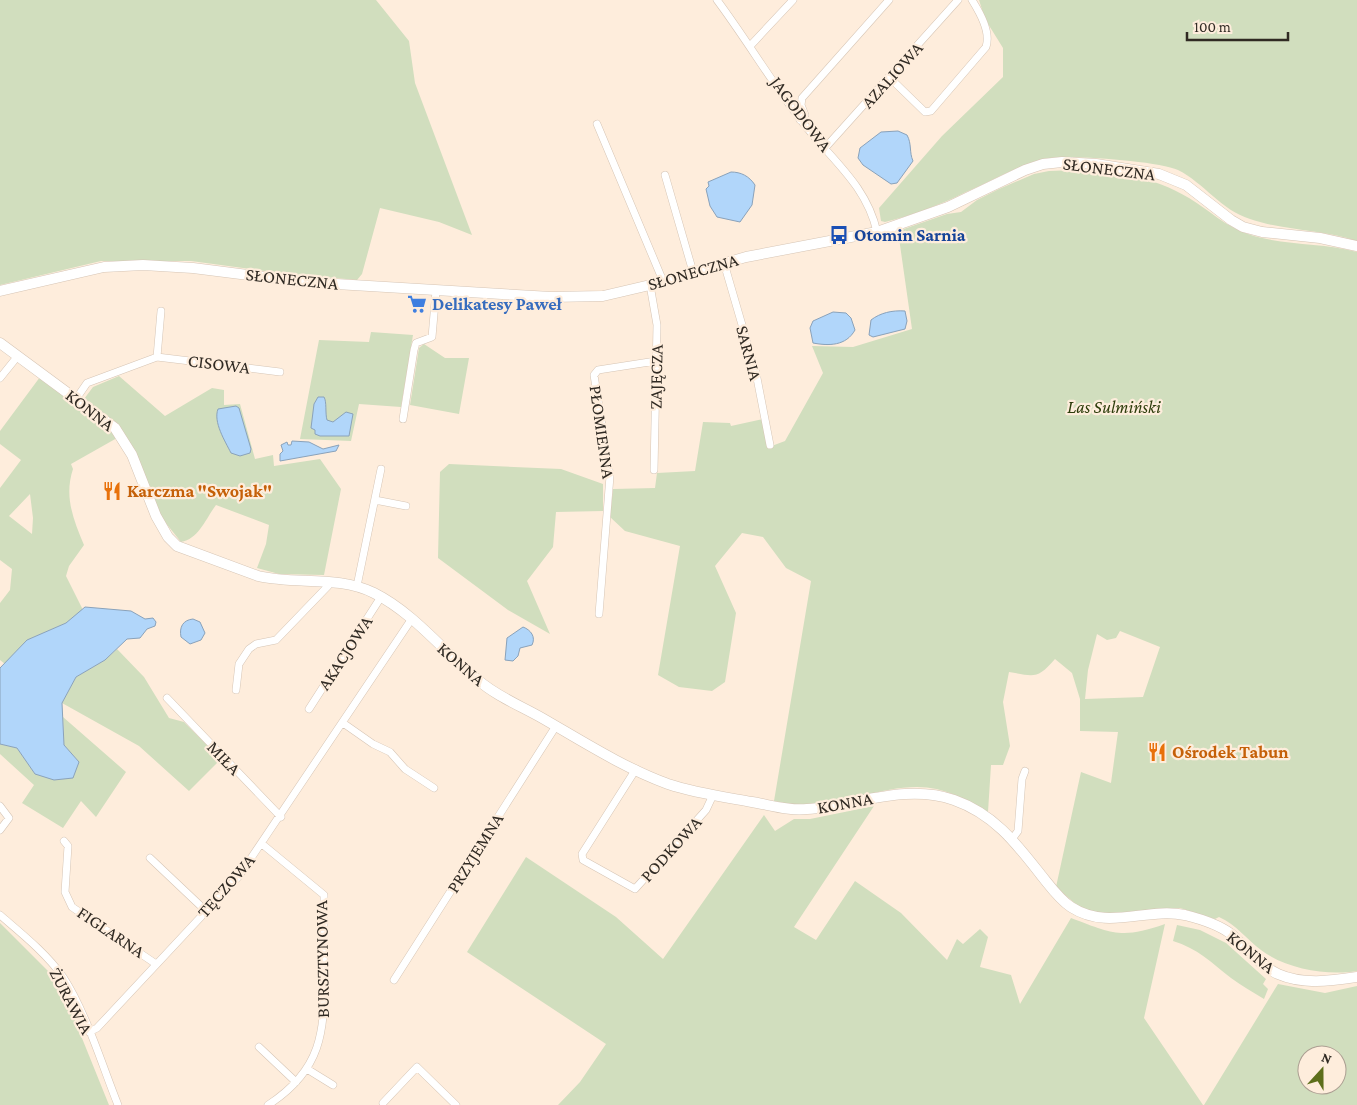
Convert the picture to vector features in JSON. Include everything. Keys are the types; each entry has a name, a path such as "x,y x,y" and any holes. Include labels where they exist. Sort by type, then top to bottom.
{"street":[{"name":"JAGODOWA","path":"717,0 751,45 800,120 861,190 873,214 877,232"},
{"path":"751,45 792,0"},
{"path":"800,120 805,115 801,105 802,98 889,0"},
{"name":"AZALIOWA","path":"825,148 890,78 958,0"},
{"path":"890,78 925,112 931,111 986,47 988,40 981,15 972,0"},
{"path":"597,124 663,281"},
{"name":"SŁONECZNA","path":"0,291 97,268 143,265 193,268 303,282 584,298 650,285 724,263 877,232 948,207 1039,165 1075,162 1140,170 1172,178 1186,186 1231,220 1249,228 1320,238 1357,246"},
{"path":"665,175 693,272"},
{"name":"SARNIA","path":"724,263 756,373 770,445"},
{"name":"ZAJĘCZA","path":"650,285 657,325 654,470"},
{"path":"403,419 416,342 432,337 436,291"},
{"path":"157,357 161,311"},
{"name":"KONNA","path":"0,343 111,424 132,454 156,516 164,531 178,546 258,576 272,579 328,582 357,586 381,597 411,620 484,685 636,769 670,784 713,795 798,810 887,795 929,794 953,800 970,807 995,822 1012,838 1057,894 1070,906 1086,914 1115,919 1156,914 1184,915 1210,922 1228,932 1266,967 1285,976 1310,982 1357,977"},
{"path":"0,378 17,357"},
{"name":"CISOWA","path":"76,399 87,384 157,357 280,372"},
{"name":"PŁOMIENNA","path":"599,614 610,476 594,375 598,370 656,361"},
{"path":"357,586 381,468"},
{"path":"375,500 406,506"},
{"path":"236,690 238,668 249,649 256,644 276,640 328,586 328,582"},
{"name":"AKACJOWA","path":"309,709 381,597"},
{"name":"TĘCZOWA","path":"89,1032 97,1028 239,876 281,817 411,620"},
{"name":"MIŁA","path":"167,698 281,817"},
{"path":"343,723 373,744 390,752 405,769 434,788"},
{"name":"PRZYJEMNA","path":"394,980 556,726"},
{"name":"PODKOWA","path":"636,769 582,854 583,860 635,889 706,810 713,795"},
{"path":"1012,838 1018,831 1022,779 1025,771"},
{"path":"0,806 9,818 0,830"},
{"name":"FIGLARNA","path":"64,841 68,846 65,892 72,907 156,964"},
{"name":"BURSZTYNOWA","path":"262,844 324,895 325,1016 319,1045 307,1069 296,1082 286,1093 268,1105"},
{"path":"150,858 206,911"},
{"name":"ŻURAWIA","path":"0,914 53,965 68,987 89,1032 118,1105"},
{"path":"259,1047 296,1082"},
{"path":"383,1104 417,1067 456,1105"},
{"path":"307,1069 333,1085"}],"green space":[{"path":"0,0 376,0 409,41 415,83 472,235 439,222 380,208 362,274 357,280 280,273 191,261 101,261 0,285"},
{"path":"979,0 1357,0 1357,241 1250,219 1221,203 1187,175 1178,170 1132,161 1070,157 1043,159 1033,162 916,213 885,222 881,221 879,208 942,136 1003,77 1003,48 985,19"},
{"name":"Las Sulmiński","path":"1085,170 1139,177 1173,189 1232,227 1248,234 1261,238 1357,252 1357,971 1320,972 1282,962 1261,950 1236,928 1219,917 1215,919 1180,908 1111,915 1089,911 1078,906 1056,887 1081,772 1111,783 1118,732 1080,731 1080,699 1072,673 1055,659 1044,670 1035,675 1009,672 1003,702 1010,746 1003,765 991,765 988,812 946,791 917,787 890,790 822,805 795,805 774,801 811,581 786,568 763,537 742,533 715,566 736,613 725,682 712,691 679,687 658,675 680,546 625,531 610,517 613,489 655,488 657,473 695,471 703,422 730,423 731,426 763,419 769,447 785,441 823,373 812,346 853,347 912,329 898,231 947,214 961,212 977,200 1034,174 1049,171","holes":["1120,631 1160,647 1143,697 1085,699 1088,670 1097,634 1107,640 1116,638"]},
{"path":"371,332 413,335 401,407 359,404 351,441 300,439 319,340 369,342"},
{"path":"424,344 445,358 469,358 459,414 410,405 419,348"},
{"path":"119,376 165,416 212,388 224,390 224,405 240,404 255,459 273,455 274,466 320,459 341,489 324,575 279,574 257,568 266,544 269,525 216,505 193,537 181,542 161,517 131,447 117,423 84,399 93,387"},
{"path":"40,377 111,428 117,438 71,464 73,469 69,489 71,507 84,545 69,566 66,576 83,610 66,623 27,640 5,664 0,660 0,603 10,590 12,569 0,560 0,488 21,460 0,444 0,431","holes":["30,494 33,518 32,534 9,516"]},
{"path":"449,464 561,469 603,484 603,511 556,512 553,547 527,581 550,634 508,610 438,558 440,472"},
{"path":"117,649 144,677 169,718 184,722 221,759 189,791 139,746 62,703 76,677 105,660"},
{"path":"63,717 126,772 96,817 81,801 63,828 22,803 34,785 0,754 0,744 17,748 35,774 79,762 64,745"},
{"path":"874,806 794,927 816,940 855,881 901,913 947,960 957,939 963,944 980,929 988,937 980,967 1011,975 1020,1004 1071,918 1097,928 1118,933 1138,932 1165,924 1144,1018 1203,1105 558,1105 580,1082 606,1044 467,952 526,857 616,917 663,959 764,815 775,831 794,819 810,819"},
{"path":"0,923 48,971 67,1001 109,1105 0,1105"},
{"path":"1177,925 1200,930 1226,943 1266,979 1263,984 1268,989 1264,999 1235,981 1197,952 1173,941"},
{"path":"1278,984 1325,993 1357,986 1357,1105 1204,1105"}],"water":[{"path":"898,131 907,135 913,161 897,183 891,184 863,165 858,158 860,148 881,132"},
{"path":"731,172 744,175 755,185 752,205 740,222 717,217 710,206 706,189 709,186 708,182"},
{"path":"905,311 907,321 905,329 873,337 869,335 871,320 886,312"},
{"path":"833,312 846,313 851,318 855,330 847,339 837,344 813,343 810,328 813,321"},
{"path":"318,397 324,397 325,399 327,420 333,422 346,412 353,414 349,436 320,436 315,434 315,430 311,428 314,404"},
{"path":"236,406 239,408 251,449 250,453 240,456 231,453 220,431 217,420 218,409"},
{"path":"292,441 309,442 323,449 339,445 336,451 280,461 280,454 283,451 281,445 287,442 288,445 291,445"},
{"path":"85,607 131,611 145,619 153,618 156,622 155,626 147,629 140,638 127,639 105,660 76,677 62,703 64,745 79,762 73,778 54,780 35,774 17,748 0,744 0,668 27,640 66,623"},
{"path":"193,619 200,622 205,633 201,640 190,644 181,637 181,630 184,622"},
{"path":"523,627 532,634 532,645 520,648 518,656 513,661 505,660 507,638"}],"place":[{"name":"Otomin Sarnia","path":"839,235"},
{"name":"Delikatesy Paweł","path":"417,304"},
{"name":"Karczma \"Swojak\"","path":"112,491"},
{"name":"Ośrodek Tabun","path":"1157,752"}]}
